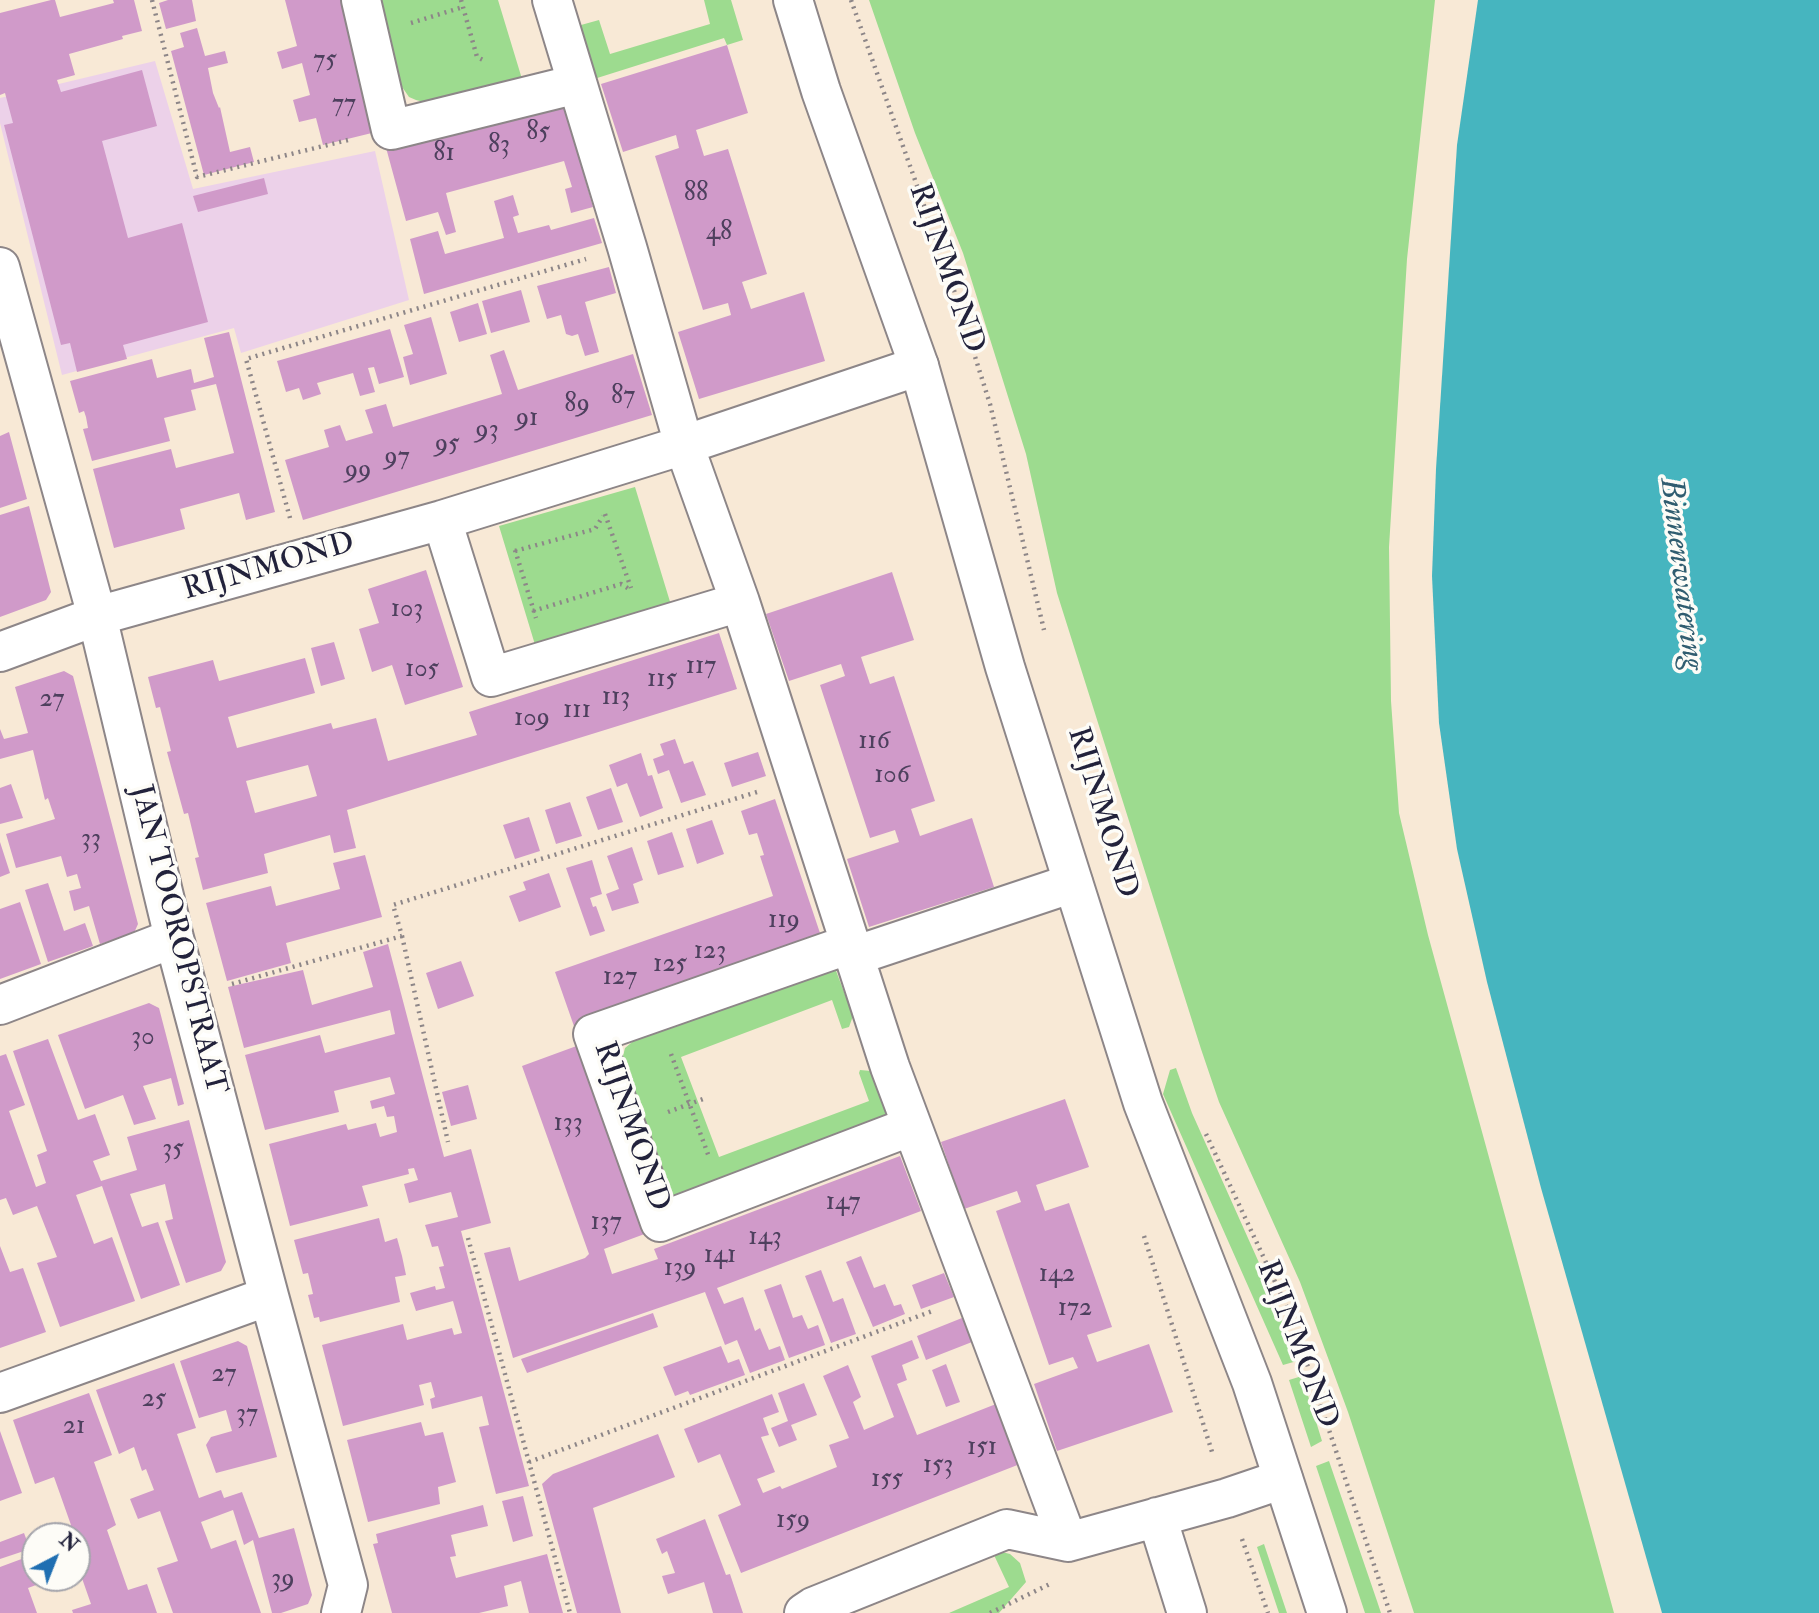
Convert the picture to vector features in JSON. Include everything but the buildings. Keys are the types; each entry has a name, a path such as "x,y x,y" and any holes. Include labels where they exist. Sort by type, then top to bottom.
{"street":[{"path":"552,0 684,445 740,602 852,950 912,1126 1068,1542"},
{"name":"RIJNMOND","path":"793,0 821,91 919,366 1005,667 1143,1104 1252,1383 1327,1613"},
{"path":"365,18 391,130 531,93 576,84"},
{"name":"JAN TOOROPSTRAAT","path":"0,267 97,617 174,938 348,1585 341,1613"},
{"name":"RIJNMOND","path":"0,652 97,617 442,520 684,445 919,366"},
{"path":"442,520 491,677 740,602"},
{"name":"RIJNMOND","path":"912,1126 660,1222 593,1034 852,950 1073,883"},
{"path":"0,1005 174,938"},
{"path":"0,1393 269,1296"},
{"path":"804,1613 813,1606 1007,1529 1068,1542 1227,1498 1283,1479"},
{"path":"1157,1517 1187,1613"}],"path":[{"path":"152,0 197,177 391,130"},
{"path":"461,0 477,57 531,93"},
{"name":"RIJNMOND","path":"851,0 952,284 990,404 1047,640"},
{"path":"365,18 463,7"},
{"path":"301,560 246,359 627,247"},
{"path":"500,502 549,659"},
{"path":"605,513 632,591"},
{"path":"448,1142 393,905 797,779"},
{"path":"191,996 402,936"},
{"path":"655,1013 724,1197"},
{"name":"RIJNMOND","path":"1205,1130 1291,1316 1390,1613"},
{"path":"468,1238 570,1613"},
{"path":"529,1462 976,1294"},
{"path":"990,1613 1054,1582"}],"shaded area":[{"path":"155,61 193,189 375,151 409,300 241,353 234,328 62,375 0,123 0,98"}],"green space":[{"path":"378,0 498,0 522,79 424,102 409,97 400,84"},
{"path":"704,0 731,0 743,40 727,45 724,38 594,79 578,28 581,25 599,20 610,54 710,24"},
{"path":"869,0 1435,0 1407,259 1389,547 1391,701 1399,813 1428,935 1614,1613 1414,1613 1348,1412 1300,1282 1219,1102 1201,1049 1057,593 1026,454 963,253 915,133"},
{"path":"635,487 671,605 536,648 499,526"},
{"path":"835,968 853,1016 849,1027 842,1029 832,1000 681,1057 719,1157 869,1101 860,1070 871,1071 875,1076 892,1120 679,1199 672,1195 665,1188 621,1064 625,1048 637,1038"},
{"path":"1176,1068 1192,1113 1273,1294 1297,1361 1283,1365 1163,1094 1170,1070"},
{"path":"1302,1376 1322,1441 1311,1447 1289,1380"},
{"path":"1329,1461 1381,1613 1365,1613 1316,1466"},
{"path":"1264,1544 1287,1613 1279,1613 1257,1547"},
{"path":"1002,1552 1010,1554 1020,1563 1026,1582 999,1613 949,1613 1009,1587 994,1555"}],"water":[{"name":"Binnenwatering","path":"1478,0 1819,0 1819,1613 1662,1613 1541,1188 1487,982 1457,849 1439,723 1432,576 1436,469 1457,145"}]}
